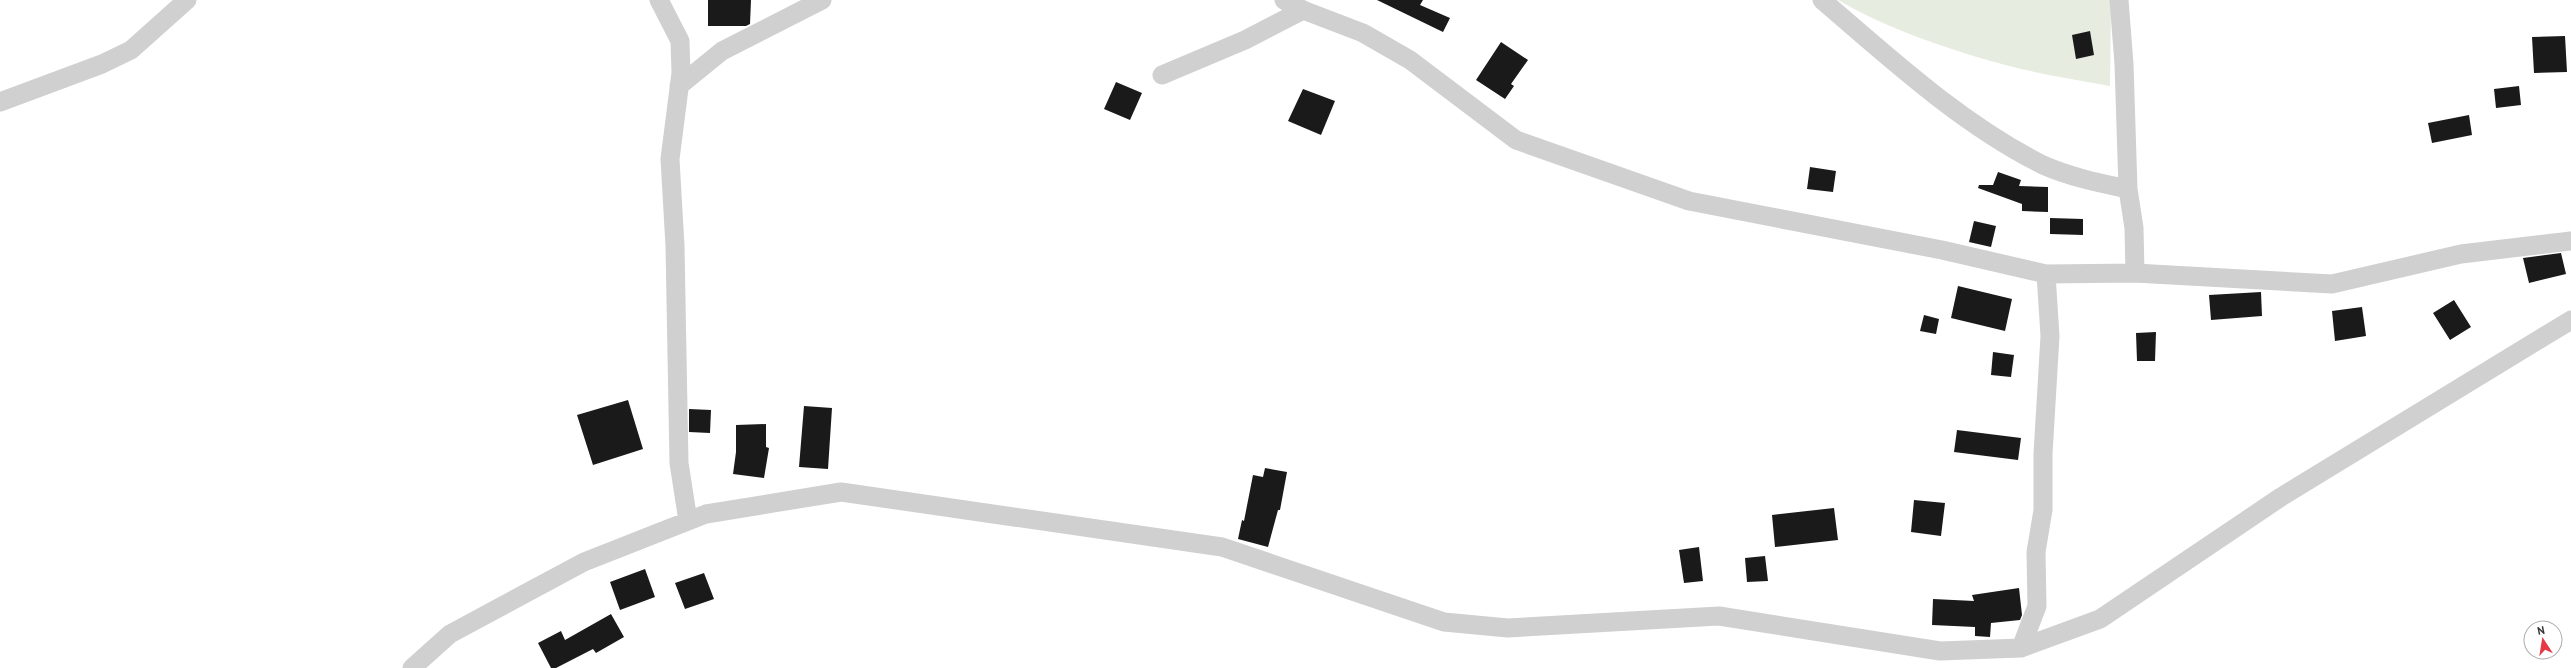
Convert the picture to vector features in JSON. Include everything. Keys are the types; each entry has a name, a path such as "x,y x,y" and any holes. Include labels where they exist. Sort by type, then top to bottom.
{"street":[{"path":"0,102 102,64 131,50 187,0"},
{"path":"659,0 680,41 679,86 670,158 675,246 679,463 688,521"},
{"path":"679,86 722,51 822,0"},
{"path":"1284,0 1303,10 1363,33 1410,60 1516,140 1689,201 1942,250 2046,274 2135,272 2332,284 2461,254 2571,241"},
{"path":"1822,0 1912,76 1982,128 2044,165 2088,181 2128,189"},
{"path":"2119,0 2124,64 2128,189 2134,228 2135,272"},
{"path":"1162,75 1245,40 1303,10"},
{"path":"2021,648 2037,606 2036,552 2043,510 2043,454 2050,336 2046,274"},
{"path":"412,668 450,634 584,562 706,514 841,492 1222,547 1444,622 1508,628 1718,616 1940,651 2021,648 2100,619 2281,497 2571,320"}],"shaded area":[{"path":"1838,0 2111,0 2110,86 2029,71 1960,52 1897,29"}],"building":[{"path":"708,0 751,0 750,24 746,26 708,26"},
{"path":"1377,0 1423,0 1420,5 1450,18 1443,32"},
{"path":"2090,31 2094,55 2076,59 2072,35"},
{"path":"2565,36 2567,72 2534,73 2532,37"},
{"path":"1501,42 1528,60 1511,84 1514,86 1505,99 1476,80"},
{"path":"1116,82 1142,93 1130,120 1104,109"},
{"path":"2519,86 2521,105 2496,108 2494,89"},
{"path":"1303,89 1335,101 1321,135 1288,121"},
{"path":"2469,115 2472,135 2432,143 2428,123"},
{"path":"1810,167 1836,171 1833,192 1807,189"},
{"path":"1998,172 2021,180 2019,186 2048,187 2048,212 2022,211 2022,204 1978,188 1979,185 1993,185"},
{"path":"2050,218 2083,219 2083,235 2050,234"},
{"path":"1974,221 1996,226 1991,247 1969,242"},
{"path":"2561,253 2566,274 2529,283 2523,258"},
{"path":"1958,286 2012,299 2005,331 1951,318"},
{"path":"2261,292 2262,316 2211,320 2209,295"},
{"path":"2454,300 2471,327 2450,340 2433,313"},
{"path":"2362,307 2366,336 2335,341 2332,311"},
{"path":"1924,315 1939,319 1936,334 1920,331"},
{"path":"2156,332 2155,361 2137,361 2136,333"},
{"path":"1993,352 2014,355 2011,377 1991,375"},
{"path":"628,400 643,449 593,465 577,415"},
{"path":"804,406 832,408 828,469 799,467"},
{"path":"689,409 711,410 710,433 689,432"},
{"path":"766,424 766,447 769,448 764,478 733,474 736,452 736,425"},
{"path":"1957,430 2021,438 2018,460 1954,452"},
{"path":"1265,468 1287,472 1280,510 1278,510 1268,547 1238,539 1242,520 1244,521 1253,475 1263,477"},
{"path":"1914,500 1945,503 1941,536 1911,532"},
{"path":"1834,508 1838,540 1775,547 1772,515"},
{"path":"1699,547 1703,581 1684,583 1679,550"},
{"path":"1765,556 1768,581 1747,582 1745,558"},
{"path":"645,569 655,597 620,610 610,582"},
{"path":"704,573 714,599 685,609 675,583"},
{"path":"2019,588 2022,615 2020,620 1991,623 1990,637 1975,636 1975,627 1932,625 1933,599 1974,601 1972,595"},
{"path":"611,614 624,637 596,653 593,649 556,668 551,668 538,643 561,631 565,640"}]}
